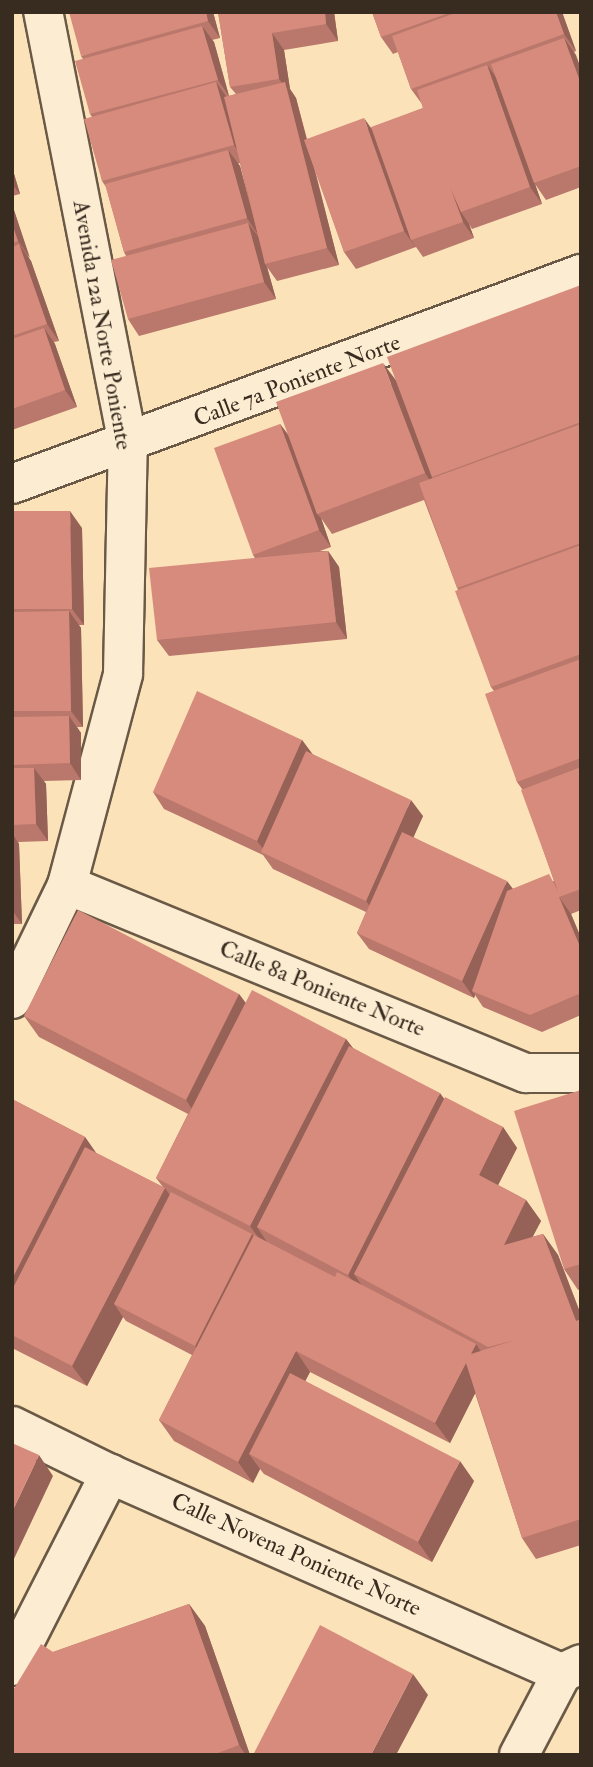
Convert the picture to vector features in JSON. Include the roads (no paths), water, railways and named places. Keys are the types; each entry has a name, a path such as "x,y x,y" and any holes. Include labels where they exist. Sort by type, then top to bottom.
{"street":[{"name":"Avenida 12a Norte Poniente","path":"12,999 67,885 123,674 128,444 43,12"},
{"name":"Calle 7a Poniente Norte","path":"12,484 128,444 581,274"},
{"name":"Calle 8a Poniente Norte","path":"67,885 526,1073 581,1073"},
{"name":"Calle Novena Poniente Norte","path":"12,1426 110,1474 571,1668"},
{"path":"12,1666 110,1474"},
{"path":"519,1755 571,1668"}]}
